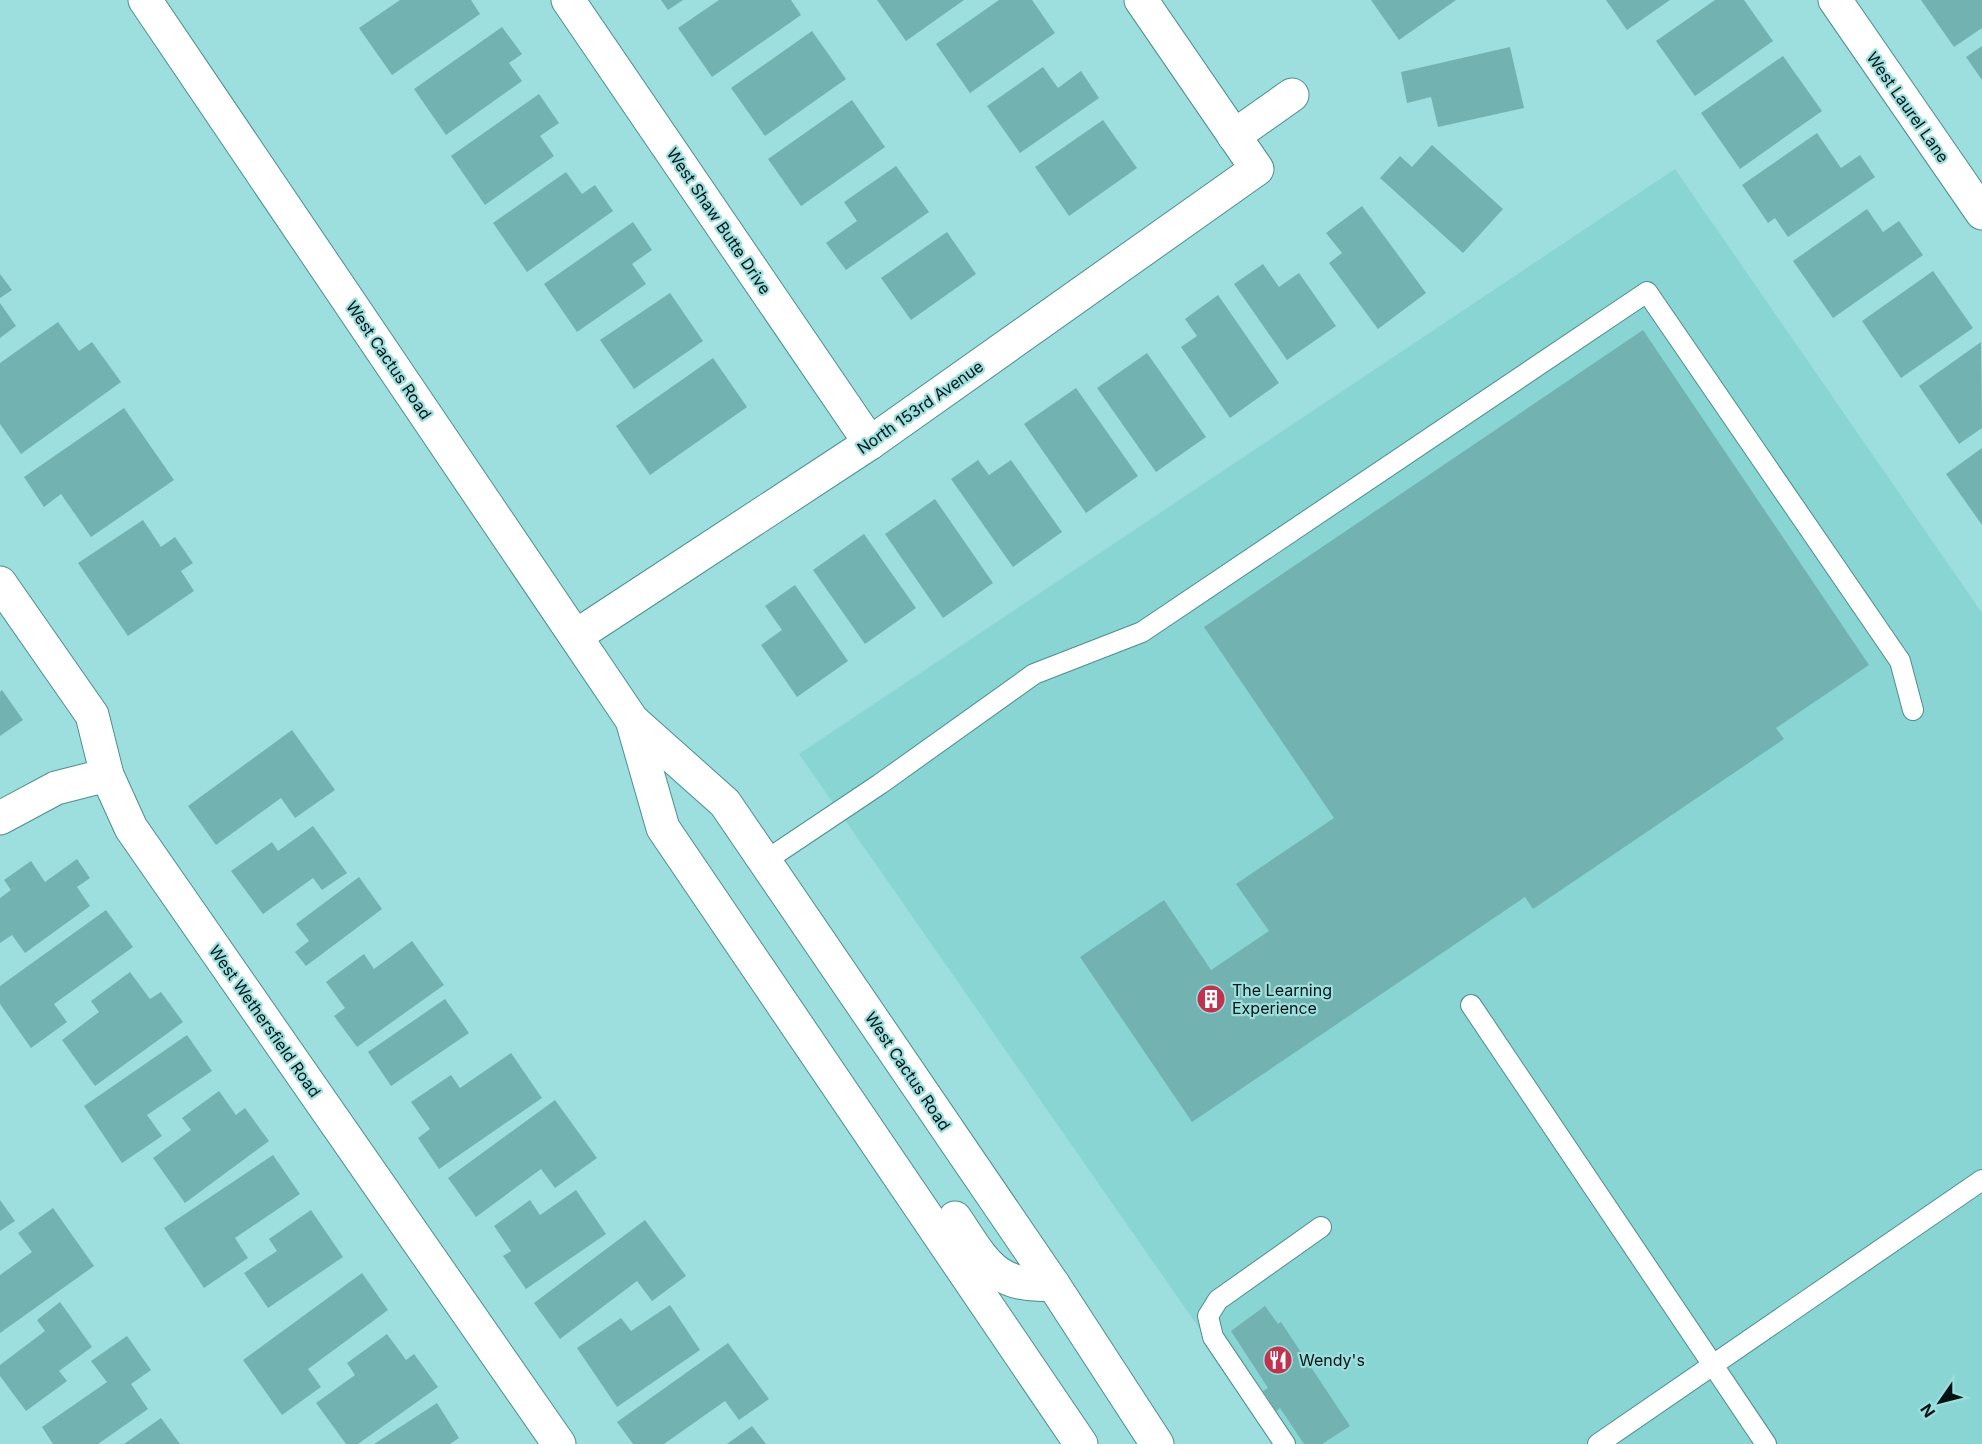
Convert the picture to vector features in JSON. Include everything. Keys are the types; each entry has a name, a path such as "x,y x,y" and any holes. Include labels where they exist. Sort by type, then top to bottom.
{"street":[{"name":"West Cactus Road","path":"145,0 632,720 725,802 1053,1284 1158,1444"},
{"name":"West Shaw Butte Drive","path":"568,0 870,443"},
{"path":"1141,0 1234,136 1293,95"},
{"name":"West Laurel Lane","path":"1834,0 1982,213"},
{"name":"North 153rd Avenue","path":"576,636 870,443 1257,169 1234,136"},
{"name":"West Wethersfield Road","path":"0,582 92,715 107,775 131,828 559,1444"},
{"name":"West Cactus Road","path":"632,720 663,828 1081,1444"},
{"path":"0,818 56,788 107,775"},
{"path":"827,1070 876,1101 967,1235 997,1273 1017,1285 1053,1284"}],"lane":[{"path":"765,861 880,784 1034,674 1142,632 1647,292 1900,661 1913,710"},
{"path":"1471,1005 1766,1444"},
{"path":"1598,1444 1982,1180"},
{"path":"1285,1444 1213,1337 1208,1316 1218,1299 1321,1227"}],"shaded area":[{"path":"1675,169 1982,613 1982,1444 1280,1444 799,754"}],"building":[{"path":"400,0 471,0 480,14 392,75 359,28"},
{"path":"661,0 683,0 668,10"},
{"path":"719,0 791,0 801,15 712,77 678,28"},
{"path":"877,0 964,0 906,41"},
{"path":"999,0 1032,0 1055,33 970,93 936,44"},
{"path":"1371,0 1456,0 1399,40"},
{"path":"1606,0 1670,0 1627,30"},
{"path":"1715,0 1744,0 1773,41 1695,96 1656,41"},
{"path":"1921,0 1982,0 1982,28 1954,47"},
{"path":"502,27 522,54 509,63 522,81 446,135 414,89"},
{"path":"812,31 846,79 765,136 731,88"},
{"path":"1982,46 1982,80 1966,57"},
{"path":"1510,47 1524,108 1438,127 1431,97 1407,103 1401,72"},
{"path":"1783,56 1822,111 1740,169 1701,113"},
{"path":"1043,67 1058,88 1081,71 1099,98 1020,153 987,106"},
{"path":"539,94 559,123 540,136 554,156 485,205 451,156"},
{"path":"852,100 885,147 801,206 768,159"},
{"path":"1103,120 1137,168 1069,216 1035,167"},
{"path":"1817,133 1841,168 1860,155 1875,177 1788,237 1775,218 1768,223 1742,185"},
{"path":"1432,145 1503,209 1463,253 1380,178 1400,156 1412,167"},
{"path":"896,166 929,212 846,270 826,243 857,221 844,202"},
{"path":"566,172 582,194 595,185 613,211 527,272 493,223"},
{"path":"1362,206 1426,293 1378,329 1329,263 1342,253 1326,233"},
{"path":"1867,209 1883,232 1899,221 1923,255 1833,318 1793,261"},
{"path":"633,222 652,250 632,264 646,284 577,332 544,284"},
{"path":"947,232 976,274 911,320 881,278"},
{"path":"1263,264 1279,287 1299,273 1336,326 1287,360 1234,284"},
{"path":"1933,271 1973,328 1901,378 1862,321"},
{"path":"0,274 12,290 0,298"},
{"path":"670,293 703,341 634,389 600,340"},
{"path":"1218,295 1279,383 1230,418 1181,347 1197,336 1185,319"},
{"path":"0,303 16,326 0,338"},
{"path":"58,322 79,351 92,342 121,382 21,454 0,424 0,363"},
{"path":"1643,330 1869,665 1776,728 1784,739 1533,909 1525,897 1192,1122 1080,957 1164,900 1211,970 1269,931 1236,884 1334,818 1204,627"},
{"path":"1981,342 1982,428 1959,444 1919,386"},
{"path":"1147,353 1206,437 1156,472 1097,388"},
{"path":"713,358 747,407 650,475 616,426"},
{"path":"1076,388 1138,476 1086,513 1024,424"},
{"path":"124,408 174,480 91,537 61,494 44,507 24,477"},
{"path":"1982,448 1982,525 1946,474"},
{"path":"978,460 989,475 1011,460 1062,532 1013,567 951,479"},
{"path":"935,499 993,583 943,618 885,534"},
{"path":"143,520 161,547 175,537 193,563 181,571 194,591 128,636 78,563"},
{"path":"864,534 916,608 865,644 813,570"},
{"path":"795,585 848,661 797,697 761,645 782,630 765,606"},
{"path":"2,690 23,720 0,736 0,692"},
{"path":"292,730 335,790 295,818 281,798 216,845 188,806"},
{"path":"313,826 347,873 322,890 313,878 263,914 231,871 272,842 278,851"},
{"path":"77,859 90,878 77,887 90,906 25,953 12,935 0,943 0,898 11,890 4,880 31,861 45,882"},
{"path":"359,877 382,909 306,966 295,952 309,941 296,924"},
{"path":"106,910 133,947 54,1004 67,1022 31,1048 0,1004 0,986"},
{"path":"412,941 444,985 357,1047 334,1016 345,1008 326,982 364,954 374,969"},
{"path":"130,972 150,999 161,992 183,1022 95,1086 62,1040 99,1012 91,1001"},
{"path":"445,999 469,1033 391,1086 368,1052"},
{"path":"187,1035 212,1071 147,1115 162,1136 122,1163 84,1106"},
{"path":"511,1053 542,1098 439,1169 418,1138 430,1129 411,1102 451,1075 460,1088"},
{"path":"219,1091 236,1115 245,1108 269,1141 185,1203 153,1158 191,1130 182,1118"},
{"path":"555,1100 597,1158 555,1188 541,1169 476,1217 448,1178"},
{"path":"273,1155 300,1194 235,1238 248,1258 204,1288 164,1228"},
{"path":"576,1190 606,1234 526,1289 503,1256 511,1251 494,1226 530,1200 540,1215"},
{"path":"0,1200 15,1221 0,1231"},
{"path":"53,1208 94,1266 0,1333 0,1275 32,1252 18,1233"},
{"path":"311,1210 343,1257 268,1308 244,1273 277,1251 269,1239"},
{"path":"645,1220 686,1276 652,1301 637,1281 560,1339 534,1303"},
{"path":"362,1273 388,1310 308,1369 321,1387 282,1415 243,1360"},
{"path":"60,1302 92,1347 59,1371 67,1381 26,1411 0,1376 0,1365 45,1331 37,1320"},
{"path":"670,1305 700,1350 617,1407 577,1348 621,1318 631,1331"},
{"name":"Wendy's","path":"1265,1306 1278,1324 1281,1322 1350,1426 1322,1444 1304,1444 1280,1408 1276,1411 1263,1391 1268,1388 1231,1331"},
{"path":"387,1334 406,1360 414,1354 438,1387 358,1444 346,1444 316,1403 355,1375 347,1363"},
{"path":"127,1336 151,1370 131,1384 148,1409 98,1444 53,1444 42,1427 107,1382 91,1361"},
{"path":"728,1343 769,1399 739,1420 725,1401 664,1444 633,1444 617,1422"},
{"path":"437,1403 459,1438 450,1444 374,1444"},
{"path":"161,1418 180,1444 124,1444"},
{"path":"752,1426 766,1444 727,1444"}],"place":[{"name":"The Learning Experience","path":"1211,999"},
{"name":"Wendy's","path":"1278,1360"}]}
